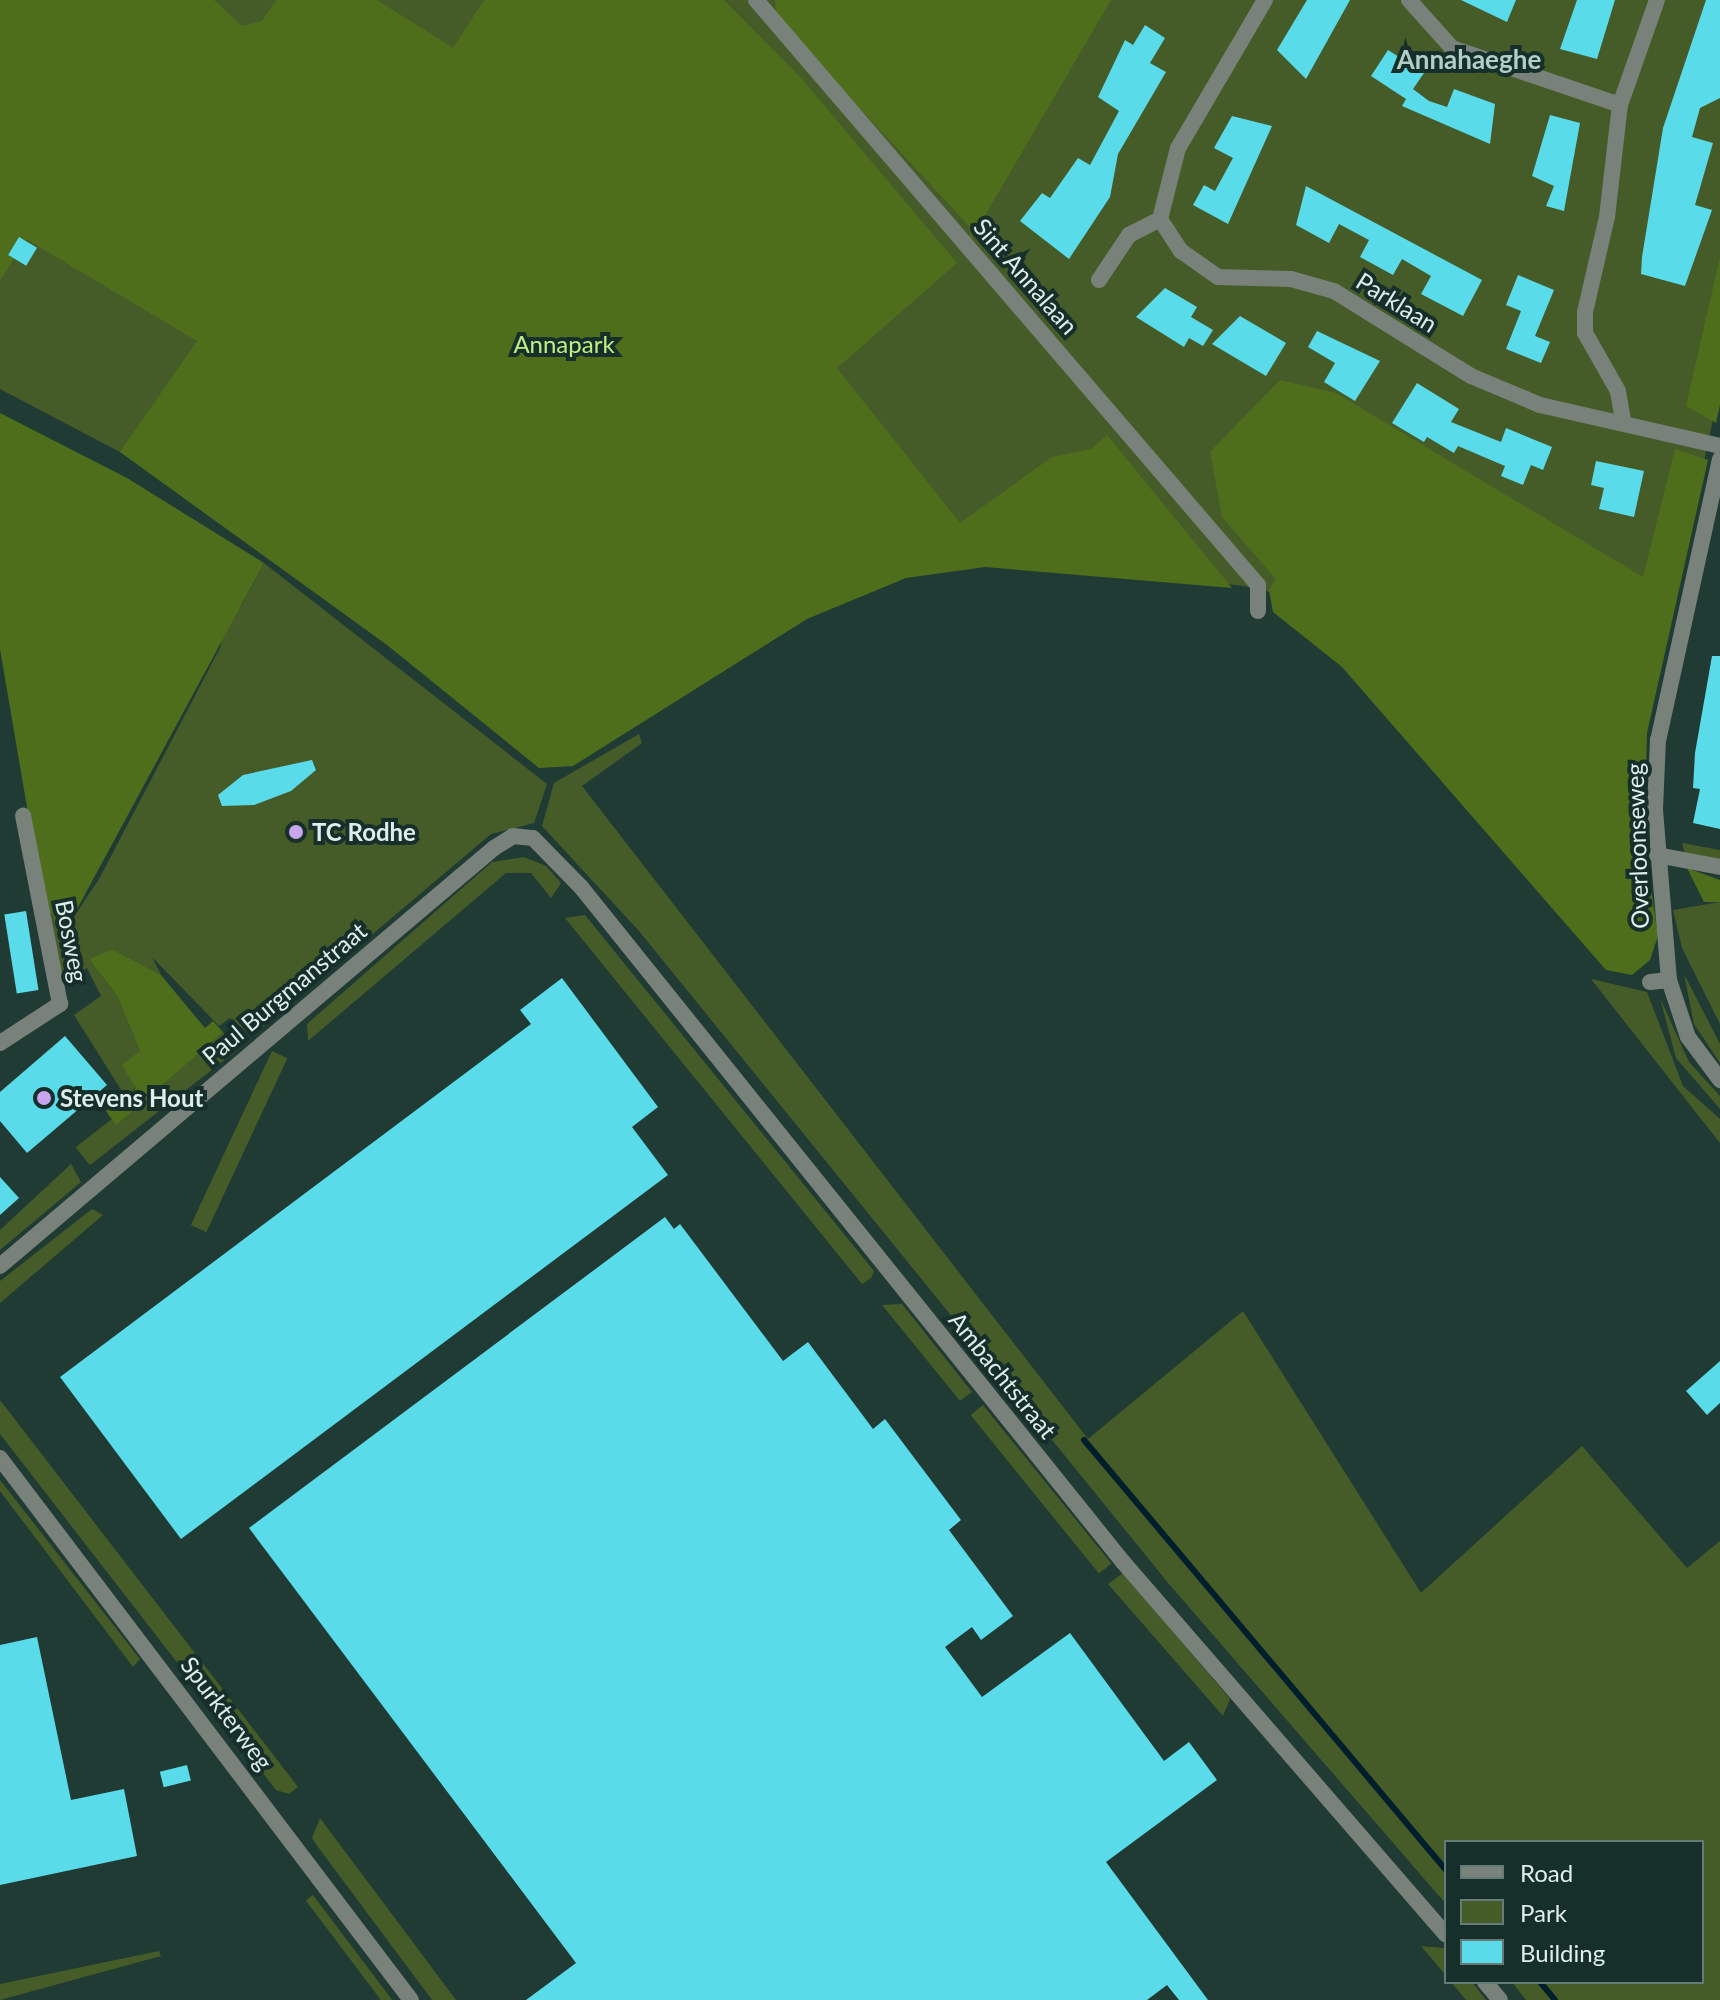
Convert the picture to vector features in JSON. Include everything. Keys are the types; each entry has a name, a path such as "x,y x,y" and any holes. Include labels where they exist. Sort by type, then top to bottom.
{"street":[{"name":"Sint Annalaan","path":"756,0 1258,585 1258,611"},
{"path":"1099,280 1129,235 1160,219 1178,148 1265,0"},
{"path":"1409,0 1452,48 1620,105"},
{"path":"1623,420 1618,391 1585,333 1620,105 1657,0"},
{"name":"Parklaan","path":"1160,219 1181,251 1218,277 1312,282 1471,376 1540,405 1623,420 1720,446"},
{"name":"Overloonseweg","path":"1720,459 1713,522 1658,740 1657,855 1669,980 1688,1037 1720,1080"},
{"name":"Bosweg","path":"0,1043 60,1004 23,816"},
{"name":"Paul Burgmanstraat","path":"0,1266 494,848 513,836 533,838"},
{"name":"Ambachtstraat","path":"533,838 581,887 1123,1562 1444,1933"},
{"path":"1657,855 1720,867"},
{"path":"1650,982 1669,980"},
{"name":"Spurkterweg","path":"0,1458 411,2000"},
{"path":"1487,1984 1500,2000"}],"green space":[{"name":"Annapark","path":"0,0 1720,0 1720,387 1641,752 1370,692 1274,593 1244,586 120,452 0,389"},
{"path":"0,0 214,0 242,26 262,21 276,0 377,0 453,48 484,0 724,0 801,78 957,263 837,368 960,523 1052,457 1091,449 1107,435 1232,588 985,567 906,578 807,619 573,766 539,768 387,645 120,452 197,341 26,239 0,281"},
{"path":"775,0 1111,0 970,241 970,227 777,19"},
{"path":"1720,257 1720,405 1716,423 1686,406"},
{"path":"1280,380 1336,393 1643,577 1675,449 1708,460 1647,733 1644,841 1658,936 1650,960 1632,975 1606,970 1342,667 1273,612 1269,590 1276,579 1222,517 1210,452"},
{"path":"0,413 127,478 264,563 69,924 50,913 42,895 0,649"},
{"name":"TC Rodhe","path":"264,563 547,784 534,823 491,834 252,1036 230,1018 219,1026 152,957 161,975 112,949 89,959 117,996 140,1051 136,1087 125,1096 74,1015 101,996 87,968 63,984 50,913 69,924 99,879 220,648 231,602 241,606"},
{"path":"639,734 642,743 582,786 1088,1439 1243,1311 1421,1593 1582,1446 1687,1568 1720,1541 1720,2000 1526,2000 1514,1984 1704,1984 1704,1840 1444,1840 1444,1902 1169,1584 639,931 542,826 554,783"},
{"path":"1682,843 1720,850 1720,861 1685,854"},
{"path":"524,857 546,866 561,883 551,898 531,873 506,873 308,1041 307,1024 492,862"},
{"path":"1687,868 1720,880 1720,902 1704,902"},
{"path":"1720,902 1720,1024 1682,948 1673,910"},
{"path":"585,915 874,1271 871,1278 862,1284 565,918"},
{"path":"112,949 161,975 205,1028 213,1021 223,1032 116,1125 106,1111 136,1088 122,1065 140,1051 117,996 89,959"},
{"path":"1684,974 1720,1044 1720,1063 1694,1024"},
{"path":"1591,979 1647,992 1683,1086 1720,1119 1720,1143"},
{"path":"1660,998 1689,1062 1720,1096 1720,1109 1676,1058"},
{"path":"223,1032 237,1050 90,1165 76,1147"},
{"path":"272,1051 287,1058 206,1232 191,1225"},
{"path":"71,1164 81,1182 0,1250 0,1230"},
{"path":"92,1209 103,1215 0,1303 0,1281"},
{"path":"902,1304 972,1392 960,1401 882,1305"},
{"path":"0,1400 298,1787 289,1794 276,1790 0,1434"},
{"path":"983,1405 1111,1564 1099,1574 971,1415"},
{"path":"0,1480 140,1659 133,1667 0,1491"},
{"path":"1123,1573 1230,1699 1223,1716 1108,1584"},
{"path":"320,1818 456,2000 432,2000 312,1838"},
{"path":"313,1895 392,2000 381,2000 306,1900"},
{"path":"1421,1946 1444,1948 1443,1972"},
{"path":"159,1951 161,1956 0,2000 0,1984"},
{"path":"1453,1984 1474,1984 1486,2000 1466,2000"}],"building":[{"path":"1307,0 1350,0 1306,79 1277,50"},
{"path":"1461,0 1516,0 1507,22"},
{"path":"1577,0 1615,0 1597,59 1560,49"},
{"path":"1706,0 1720,0 1720,98 1700,108 1692,137 1713,143 1695,205 1712,210 1685,286 1641,274 1642,257 1663,128"},
{"path":"1145,25 1165,38 1150,63 1166,72 1118,154 1110,197 1069,259 1020,221 1042,193 1050,198 1078,158 1090,165 1119,111 1098,97 1125,40 1133,45"},
{"path":"1388,50 1424,73 1413,89 1429,101 1447,107 1454,89 1495,104 1490,144 1402,106 1406,99 1371,76"},
{"path":"1550,115 1580,123 1564,211 1546,206 1554,186 1532,176"},
{"path":"1232,116 1272,126 1228,224 1193,205 1204,185 1215,191 1233,158 1214,148"},
{"path":"1306,186 1482,280 1463,316 1421,294 1431,276 1402,259 1393,275 1360,257 1369,240 1339,224 1329,243 1296,225"},
{"path":"19,237 37,248 26,266 8,255"},
{"path":"1518,275 1554,290 1535,336 1550,342 1541,363 1506,349 1521,311 1506,305"},
{"path":"1165,288 1197,307 1191,317 1213,330 1203,346 1189,338 1184,347 1136,317"},
{"path":"1240,316 1286,343 1266,376 1212,344"},
{"path":"1317,331 1380,361 1355,401 1324,382 1335,363 1308,347"},
{"path":"1417,383 1459,409 1451,422 1501,442 1506,428 1552,447 1543,470 1531,465 1523,485 1501,476 1505,466 1458,446 1454,453 1427,437 1424,442 1392,423"},
{"path":"1596,461 1644,471 1634,517 1599,509 1604,488 1591,485"},
{"path":"1712,656 1720,656 1720,829 1693,823 1700,789 1693,788 1695,753"},
{"path":"312,760 316,770 291,791 254,805 222,806 218,795 243,775"},
{"path":"26,911 39,990 17,993 4,914"},
{"path":"562,978 658,1107 632,1127 668,1175 181,1539 60,1377 531,1024 520,1010"},
{"path":"65,1036 107,1085 27,1153 0,1121 0,1092"},
{"path":"0,1177 19,1198 0,1215"},
{"path":"665,1217 674,1229 680,1224 783,1361 808,1342 873,1429 885,1419 961,1520 949,1530 1013,1616 981,1640 972,1627 945,1647 982,1697 1070,1633 1164,1761 1189,1742 1217,1780 1106,1862 1208,2000 1179,2000 1167,1985 1147,2000 526,2000 576,1963 249,1528"},
{"path":"1720,1361 1720,1403 1707,1415 1686,1391"},
{"path":"37,1637 71,1800 124,1789 137,1856 0,1885 0,1645"},
{"path":"187,1765 191,1781 164,1787 160,1772"}],"waterway":[{"path":"1084,1440 1444,1868"},
{"path":"1542,1984 1555,2000"}],"place":[{"name":"TC Rodhe","path":"296,832"},
{"name":"Stevens Hout","path":"44,1098"}],"district":[{"name":"Annahaeghe","path":"1469,60"}]}
